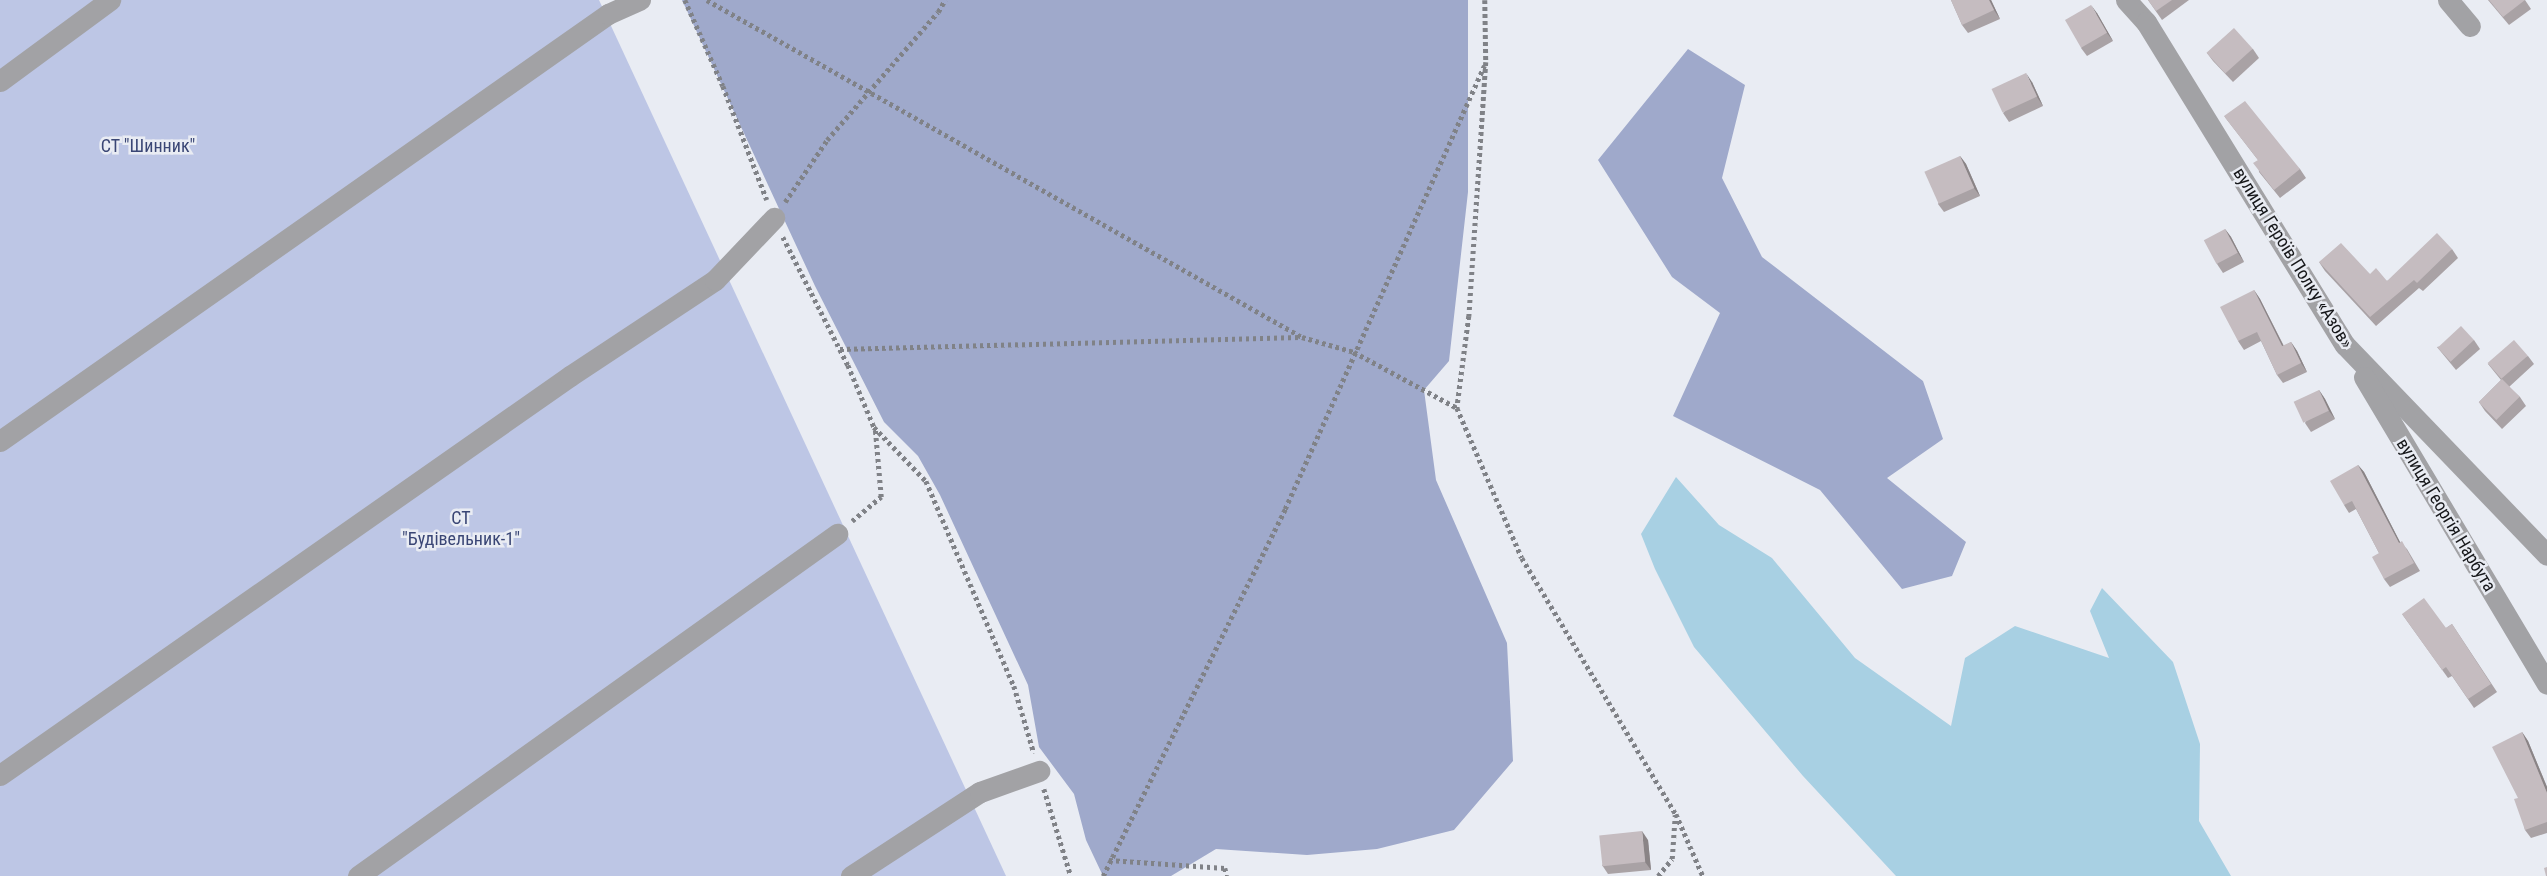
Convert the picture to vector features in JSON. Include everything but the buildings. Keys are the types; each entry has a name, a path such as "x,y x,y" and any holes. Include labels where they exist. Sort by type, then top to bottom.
{"street":[{"path":"0,81 110,0"},
{"path":"0,441 608,14 640,0"},
{"name":"вулиця Героїв Полку «Азов»","path":"2126,0 2146,22 2345,345 2547,555"},
{"path":"2448,0 2470,26"},
{"path":"0,775 570,376 715,280 774,218"},
{"name":"вулиця Георгія Нарбута","path":"2345,345 2547,684"},
{"path":"358,876 837,534"},
{"path":"851,876 979,792 1039,771"}],"path":[{"path":"685,0 723,86 774,218 840,349 874,427 881,496 837,534"},
{"path":"707,0 1302,337 1354,352 1457,408"},
{"path":"774,218 827,140 938,12 944,0"},
{"path":"1485,0 1486,62 1469,316 1457,408 1522,558 1676,814 1703,876"},
{"path":"1103,876 1284,509 1486,62"},
{"path":"840,349 1302,337"},
{"path":"874,427 926,481 1014,686 1071,876"},
{"path":"1658,876 1672,859 1676,814"},
{"path":"1109,860 1225,868 1227,876"}],"green space":[{"name":"СТ \"Будівельник-1\"","path":"0,0 599,0 1006,876 0,876"}],"shaded area":[{"path":"682,0 1468,0 1468,192 1449,361 1424,390 1436,480 1507,643 1513,761 1454,830 1377,849 1307,855 1216,849 1171,876 1103,876 1086,840 1074,794 1039,747 1028,685 940,495 918,456 884,422 815,286"},
{"path":"1688,49 1745,85 1722,178 1762,257 1923,381 1943,439 1887,478 1966,542 1952,576 1902,589 1820,490 1673,416 1720,313 1672,277 1598,160"},
{"path":"1676,477 1719,525 1772,558 1855,658 1951,726 1965,658 2015,626 2109,658 2090,611 2102,588 2173,662 2200,744 2199,821 2231,876 1896,876 1803,776 1694,647 1655,569 1641,534"}],"park label":[{"name":"СТ \"Шинник\"","path":"148,146"}]}
